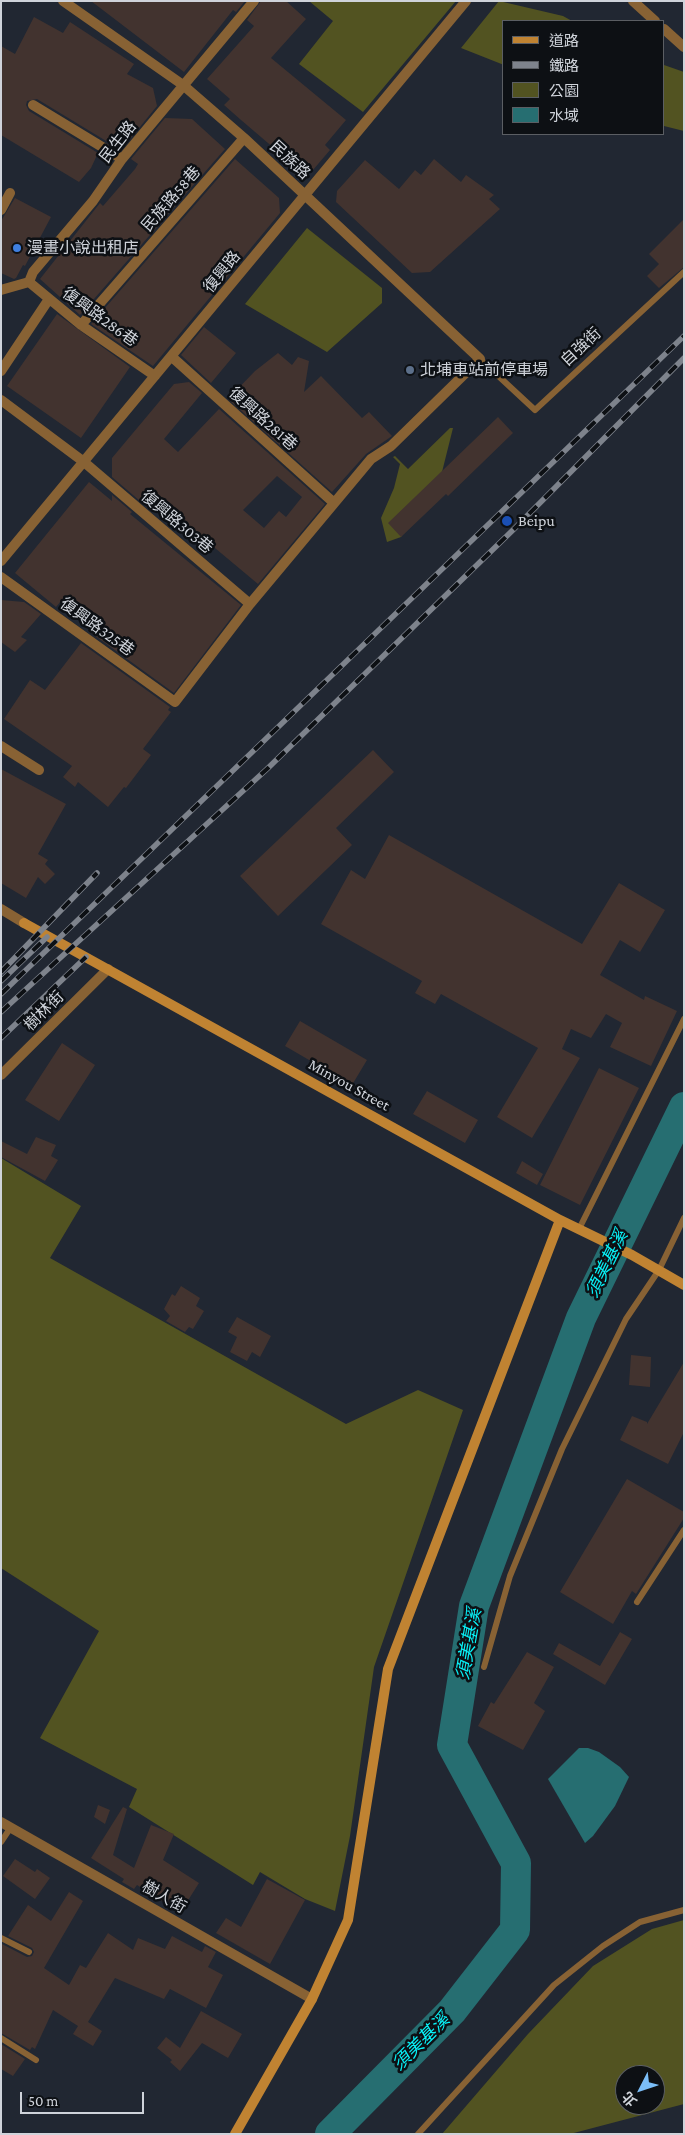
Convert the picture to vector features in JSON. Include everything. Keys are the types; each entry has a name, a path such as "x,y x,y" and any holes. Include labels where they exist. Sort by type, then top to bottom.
{"street":[{"name":"民族路","path":"63,1 183,85 305,194 480,359"},
{"name":"民生路","path":"29,282 33,272 93,201 122,159 254,1"},
{"name":"復興路","path":"1,560 172,357 466,1"},
{"path":"633,1 654,20"},
{"path":"665,30 684,47"},
{"path":"33,105 122,159"},
{"name":"民族路58巷","path":"81,325 244,138"},
{"path":"1,210 10,193"},
{"path":"1,290 29,282"},
{"name":"復興路286巷","path":"29,282 81,325 156,376"},
{"path":"1,371 50,299"},
{"name":"復興路281巷","path":"172,357 333,502"},
{"path":"250,604 371,458 390,446 480,359"},
{"name":"復興路303巷","path":"1,400 84,462 250,604"},
{"name":"復興路325巷","path":"1,577 175,702 250,604"},
{"path":"1,746 39,770"},
{"name":"Minyou Street","path":"1,909 560,1220 632,1255 684,1284"},
{"name":"樹林街","path":"1,1075 108,969"},
{"path":"234,2134 312,1999 348,1920 388,1669 560,1220"},
{"name":"樹人街","path":"6,1824 312,1999"}],"lane":[{"name":"自強街","path":"480,359 535,410 684,272"},
{"path":"579,1229 684,1019"},
{"path":"484,1667 510,1576 562,1449 626,1319 659,1270 684,1218"},
{"path":"638,1602 684,1530"},
{"path":"1,1842 6,1824"},
{"path":"418,2134 554,1985 603,1946 640,1922 684,1910"},
{"path":"1,1938 29,1952"},
{"path":"1,2038 36,2060"}],"green space":[{"path":"309,1 456,1 363,112 299,64 333,21"},
{"path":"499,1 563,16 570,20 502,20 502,64 461,48"},
{"path":"665,65 684,72 684,131 665,126"},
{"path":"307,228 382,288 382,303 327,352 245,304"},
{"path":"450,428 453,428 442,472 401,537 387,542 381,518 394,488 400,464 393,457 395,456 408,469"},
{"path":"1,1158 81,1206 50,1258 346,1424 418,1390 463,1410 374,1667 350,1836 335,1911 305,1899 260,1872 253,1885 129,1807 137,1789 40,1738 99,1631 1,1568"},
{"path":"684,1920 684,2104 665,2109 665,2065 615,2065 615,2115 642,2115 570,2134 442,2134 528,2034 593,1966 652,1929"}],"water":[{"path":"579,1748 588,1748 599,1752 620,1767 629,1777 615,1806 593,1836 585,1843 548,1779"}],"building":[{"path":"91,1 245,1 236,12 233,10 184,72"},
{"path":"261,1 286,1 306,19 271,58 346,120 325,145 330,150 313,170 307,165 302,172 241,120 224,105 230,99 207,79 254,26 247,20"},
{"path":"34,17 63,33 70,22 134,64 127,74 153,88 157,106 121,150 37,99 27,101 26,105 29,111 98,153 91,168 79,182 1,135 1,46 15,54"},
{"path":"165,118 192,119 225,149 80,315 40,279 100,203 103,206 135,169 138,164 131,159"},
{"path":"235,159 279,198 280,213 153,366 91,324"},
{"path":"434,159 461,182 466,175 494,195 489,199 500,209 430,272 412,273 336,202 337,191 365,160 399,189 415,170 421,175"},
{"path":"15,198 51,217 25,266 23,265 14,279 1,273 1,221"},
{"path":"684,219 684,267 659,288 647,276 659,264 649,254"},
{"path":"57,314 130,367 81,438 7,386"},
{"path":"204,327 236,353 211,383 181,355"},
{"path":"278,353 292,365 298,357 309,361 304,392 321,376 362,418 369,412 392,436 366,454 332,492 228,399 255,371"},
{"path":"189,382 202,393 164,439 178,452 219,409 325,504 258,584 148,492 140,501 112,477 112,458 174,384","holes":["277,476 302,497 286,517 279,511 264,528 243,510"]},
{"path":"498,417 513,433 448,496 446,494 401,537 388,523"},
{"path":"89,482 112,501 112,495 132,512 130,514 241,605 174,693 90,632 94,626 76,612 61,601 56,607 15,573"},
{"path":"1,600 24,602 41,614 21,637 27,640 15,652 1,642"},
{"path":"81,643 170,707 168,710 171,712 143,749 151,755 126,788 124,787 108,807 78,782 75,787 63,777 72,766 4,719 30,680 45,690"},
{"path":"373,750 394,772 336,828 352,845 278,916 240,876"},
{"path":"1,769 66,804 38,854 48,860 45,864 55,874 45,884 38,877 26,898 1,883"},
{"path":"389,835 582,944 619,883 665,910 640,952 620,940 600,975 644,1000 645,996 677,1011 651,1066 610,1047 622,1023 606,1014 591,1038 571,1029 562,1049 580,1058 532,1138 497,1117 538,1048 441,994 435,1004 415,993 422,981 321,924 351,870 365,879"},
{"path":"300,1021 367,1060 352,1085 285,1046"},
{"path":"62,1043 95,1065 59,1121 25,1100"},
{"path":"599,1068 639,1088 580,1205 540,1185"},
{"path":"427,1091 478,1120 465,1143 413,1114"},
{"path":"36,1137 56,1145 51,1156 58,1160 45,1181 1,1157 1,1141 27,1154"},
{"path":"522,1161 543,1174 537,1185 516,1173"},
{"path":"181,1286 200,1298 196,1306 204,1311 193,1329 189,1327 185,1332 166,1321 170,1316 164,1309 172,1294 175,1296"},
{"path":"237,1317 271,1336 260,1357 252,1352 247,1361 230,1352 237,1337 228,1332"},
{"path":"631,1355 651,1357 650,1387 629,1385"},
{"path":"684,1362 684,1432 668,1464 620,1440 632,1416 647,1422 647,1424"},
{"path":"627,1479 684,1512 684,1518 636,1594 632,1591 613,1624 560,1592"},
{"path":"620,1632 632,1639 605,1685 553,1654 559,1643 600,1666"},
{"path":"527,1652 554,1667 534,1703 545,1711 523,1750 478,1726 491,1702 494,1704"},
{"path":"98,1805 110,1810 105,1824 94,1817"},
{"path":"123,1807 127,1809 113,1855 134,1868 151,1825 174,1834 163,1860 199,1883 180,1913 137,1885 134,1889 122,1882 124,1879 91,1858"},
{"path":"15,1859 35,1872 37,1869 50,1878 35,1899 3,1876"},
{"path":"267,1879 305,1900 270,1964 216,1933 226,1918 241,1927"},
{"path":"69,1892 83,1901 44,1968 69,1985 80,1965 86,1968 108,1933 133,1950 138,1938 165,1949 172,1936 202,1952 205,1946 216,1952 208,1967 223,1975 206,2008 170,1989 164,1999 115,1978 88,2022 102,2031 93,2046 73,2034 78,2026 53,2010 35,2049 32,2047 30,2050 1,2033 1,1946 2,1944 27,1957 32,1956 34,1952 32,1948 8,1936 28,1905 51,1921"},
{"path":"201,2011 242,2034 228,2058 202,2043 180,2071 170,2062 172,2060 157,2048 166,2037 180,2048"},
{"path":"1,2044 25,2059 13,2076 1,2069"}],"waterway":[{"name":"須美基溪","path":"330,2134 452,2011 515,1930 516,1863 452,1745 474,1606 581,1318 684,1107"}],"railway":[{"path":"1,994 684,336"},
{"path":"1,1012 267,769 514,529 684,358"},
{"path":"1,972 97,873"},
{"path":"1,981 47,937"},
{"path":"1,1038 86,957"}],"place":[{"name":"漫畫小說出租店","path":"17,248"},
{"name":"北埔車站前停車場","path":"410,370"},
{"name":"Beipu","path":"507,521"}]}
